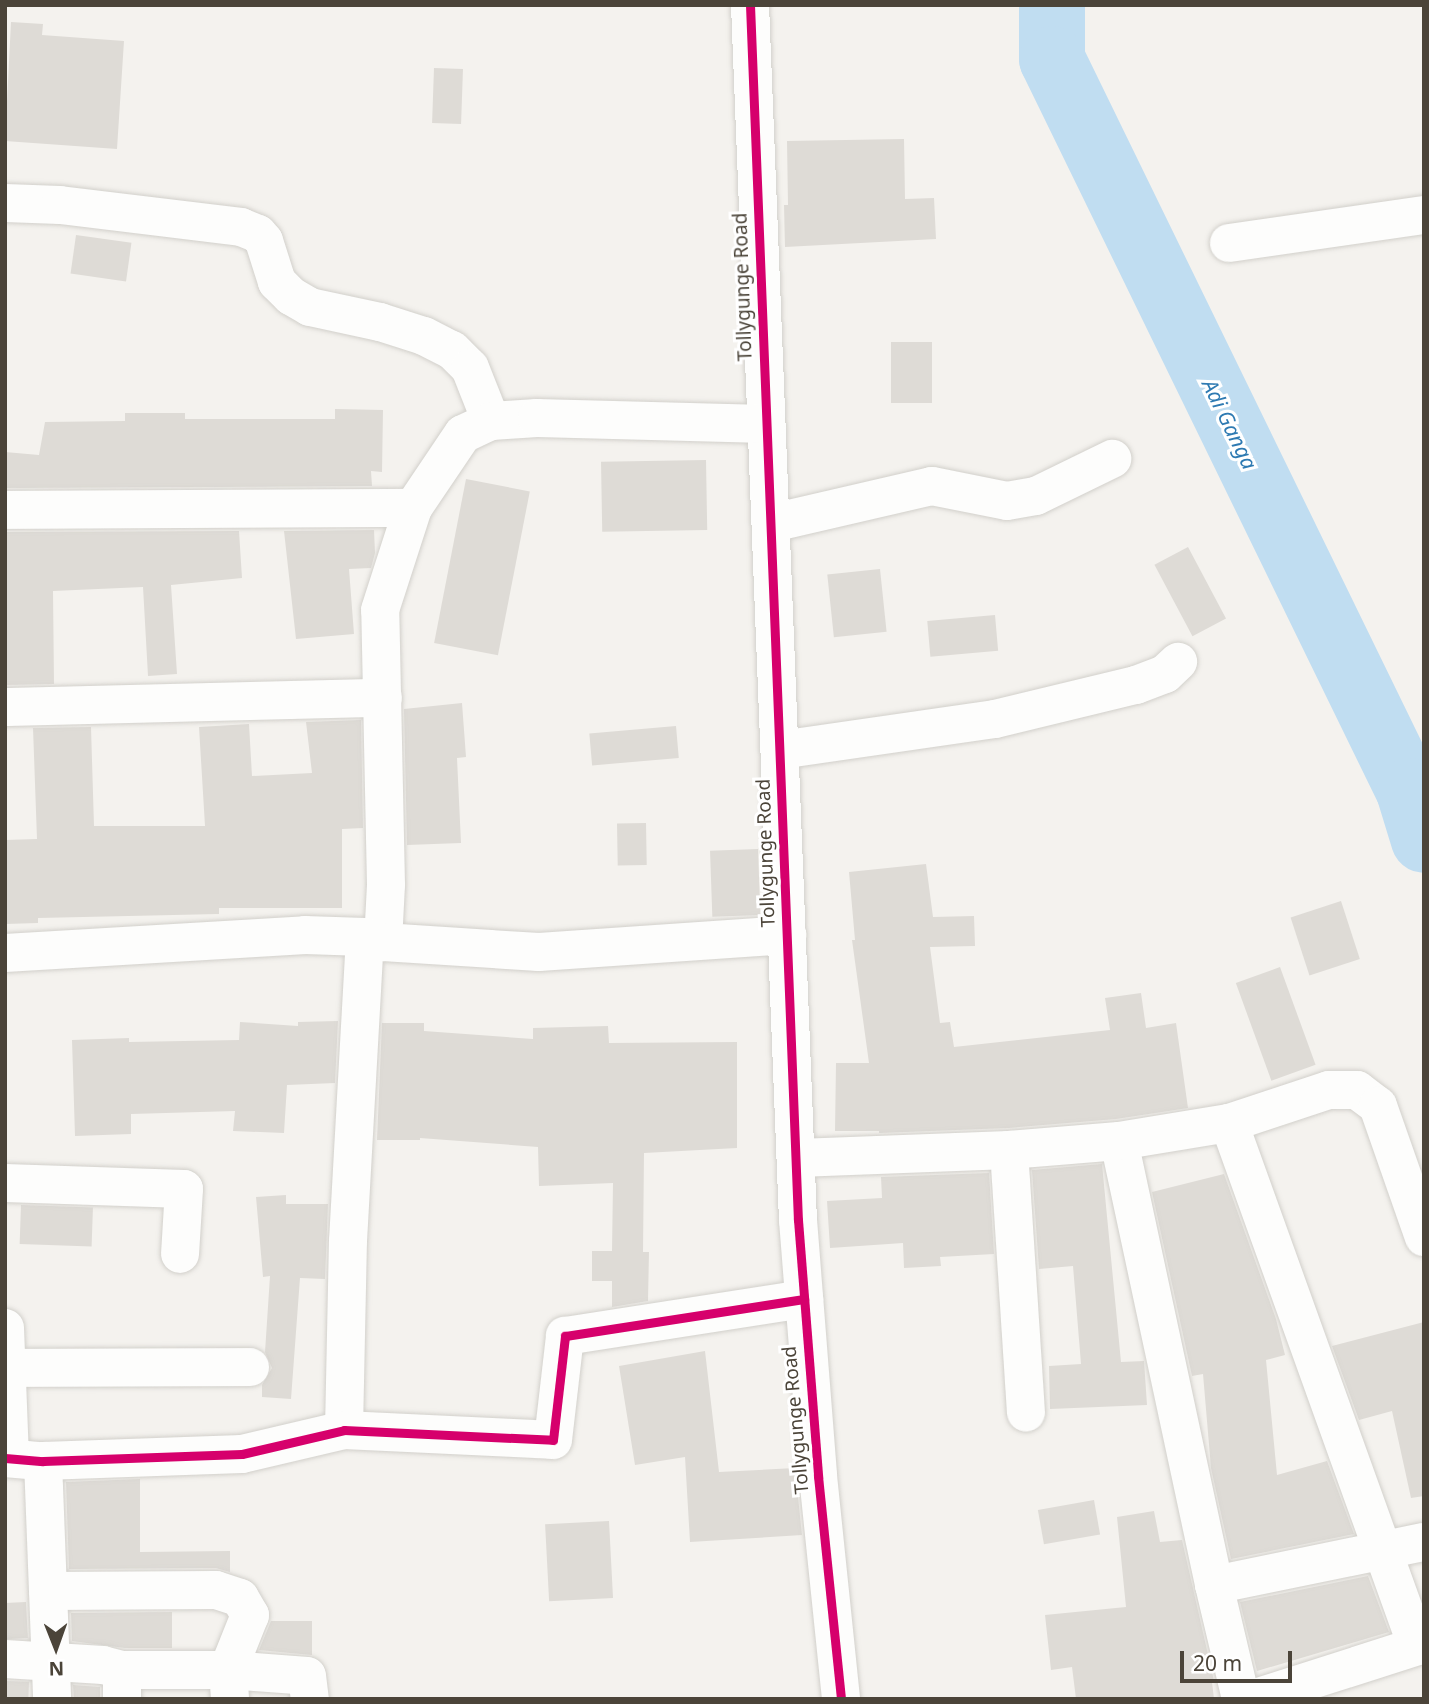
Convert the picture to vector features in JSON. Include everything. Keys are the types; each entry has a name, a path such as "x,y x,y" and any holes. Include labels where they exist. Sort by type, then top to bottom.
{"street":[{"name":"Tollygunge Road","path":"750,5 804,1299 818,1476 841,1699"},
{"path":"5,203 60,205 241,227 258,234 270,258 277,282 291,296 310,307 380,322 424,336 452,350 470,368 491,421"},
{"path":"1229,243 1424,215"},
{"path":"344,1430 348,1241 374,940 386,885 380,610 413,508 463,434 491,421 587,417 766,424"},
{"path":"772,523 932,486 957,489 981,498 1016,500 1036,496 1112,459"},
{"path":"5,510 413,508"},
{"path":"780,750 995,719 1136,685 1165,674 1178,663"},
{"path":"5,707 383,698"},
{"path":"5,953 304,935 539,953 787,935"},
{"path":"798,1158 1009,1150 1119,1141 1230,1123 1329,1090 1357,1090 1378,1106 1424,1237"},
{"path":"1230,1123 1382,1553 1420,1645 1252,1699"},
{"path":"1119,1141 1241,1699"},
{"path":"1009,1150 1026,1412"},
{"path":"5,1183 184,1189 180,1254"},
{"path":"19,1459 242,1454 344,1430 554,1440 565,1336 804,1299"},
{"path":"5,1328 19,1459 48,1591 52,1681"},
{"path":"8,1368 250,1367"},
{"path":"1214,1585 1382,1553 1424,1542"},
{"path":"48,1591 216,1590 240,1598 250,1615 229,1684"},
{"path":"5,1659 52,1681 103,1665 122,1684 229,1684 307,1676 310,1699"}],"building":[{"path":"11,22 43,24 42,35 124,41 117,149 5,141"},
{"path":"434,68 463,69 461,124 432,123"},
{"path":"904,139 905,199 934,198 936,239 785,247 784,205 788,205 787,141"},
{"path":"76,235 131,243 126,281 71,274"},
{"path":"891,342 932,342 932,403 891,403"},
{"path":"335,409 383,410 382,472 371,471 372,486 5,488 5,452 39,455 45,422 125,421 125,413 185,413 185,419 335,419"},
{"path":"706,460 707,530 602,532 601,462"},
{"path":"466,479 530,491 498,655 434,643"},
{"path":"374,530 375,553 371,568 349,569 354,634 296,639 284,531"},
{"path":"239,531 242,578 171,585 177,674 148,676 143,587 53,591 54,684 5,685 5,532"},
{"path":"1188,547 1226,619 1192,636 1154,565"},
{"path":"880,569 887,632 834,637 827,575"},
{"path":"995,615 998,651 930,657 927,621"},
{"path":"462,703 466,757 457,758 461,843 407,845 404,709"},
{"path":"361,720 363,828 342,829 342,908 219,908 219,914 38,918 38,923 5,924 5,840 37,839 33,728 91,727 94,826 205,826 199,727 249,724 252,776 312,773 306,722"},
{"path":"676,726 679,758 592,765 589,734"},
{"path":"646,823 647,865 618,865 617,824"},
{"path":"758,849 760,915 712,917 710,851"},
{"path":"926,864 933,917 974,916 975,946 930,947 940,1023 950,1022 954,1047 1110,1030 1105,998 1141,993 1146,1028 1176,1023 1188,1108 1116,1119 1008,1128 879,1133 835,1131 836,1063 869,1063 852,940 855,940 849,872"},
{"path":"1341,901 1360,959 1309,975 1291,917"},
{"path":"1280,967 1316,1065 1271,1081 1236,983"},
{"path":"338,1021 335,1083 287,1085 284,1133 233,1131 235,1111 131,1114 131,1134 75,1136 72,1040 239,1040 240,1022 298,1026 298,1022"},
{"path":"382,1023 424,1023 424,1031 533,1039 533,1028 608,1026 609,1043 737,1042 737,1148 644,1153 643,1252 649,1252 648,1301 612,1307 612,1281 592,1281 592,1251 612,1251 613,1183 539,1186 538,1147 420,1138 377,1140"},
{"path":"1102,1164 1121,1362 1144,1361 1147,1405 1050,1409 1049,1366 1081,1364 1073,1266 1039,1269 1032,1170"},
{"path":"989,1173 994,1254 940,1257 941,1266 904,1268 903,1243 830,1248 827,1201 882,1198 881,1177"},
{"path":"1224,1174 1276,1319 1285,1355 1266,1360 1277,1475 1327,1461 1354,1534 1231,1559 1211,1468 1203,1374 1192,1376 1152,1192"},
{"path":"286,1195 286,1204 328,1204 325,1279 300,1278 291,1399 262,1397 262,1385 272,1368 265,1352 270,1276 263,1277 256,1197"},
{"path":"21,1205 93,1208 92,1246 20,1244"},
{"path":"1424,1322 1424,1496 1411,1498 1392,1411 1359,1420 1332,1346"},
{"path":"705,1351 719,1472 795,1468 802,1535 690,1542 685,1457 635,1465 619,1366"},
{"path":"140,1479 140,1552 230,1551 230,1572 216,1568 69,1569 66,1482"},
{"path":"1094,1500 1100,1534 1044,1544 1038,1510"},
{"path":"1154,1511 1160,1542 1182,1540 1214,1681 1214,1699 1076,1699 1072,1667 1051,1670 1045,1615 1126,1607 1117,1517"},
{"path":"609,1521 613,1598 549,1601 545,1524"},
{"path":"1368,1576 1389,1632 1257,1671 1240,1602"},
{"path":"26,1602 28,1638 7,1639 5,1603"},
{"path":"172,1612 172,1648 125,1648 72,1641 71,1613"},
{"path":"271,1621 312,1621 312,1655 259,1650"},
{"path":"5,1681 29,1682 28,1699 5,1699"},
{"path":"73,1685 100,1687 100,1699 74,1699"}],"waterway":[{"name":"Adi Ganga","path":"1052,5 1052,59 1409,791 1424,840"}],"cycle path":[{"path":"750,5 798,1220 818,1476 841,1699"},
{"path":"5,1458 43,1461 242,1454 344,1430 553,1440 565,1336 804,1299"}]}
